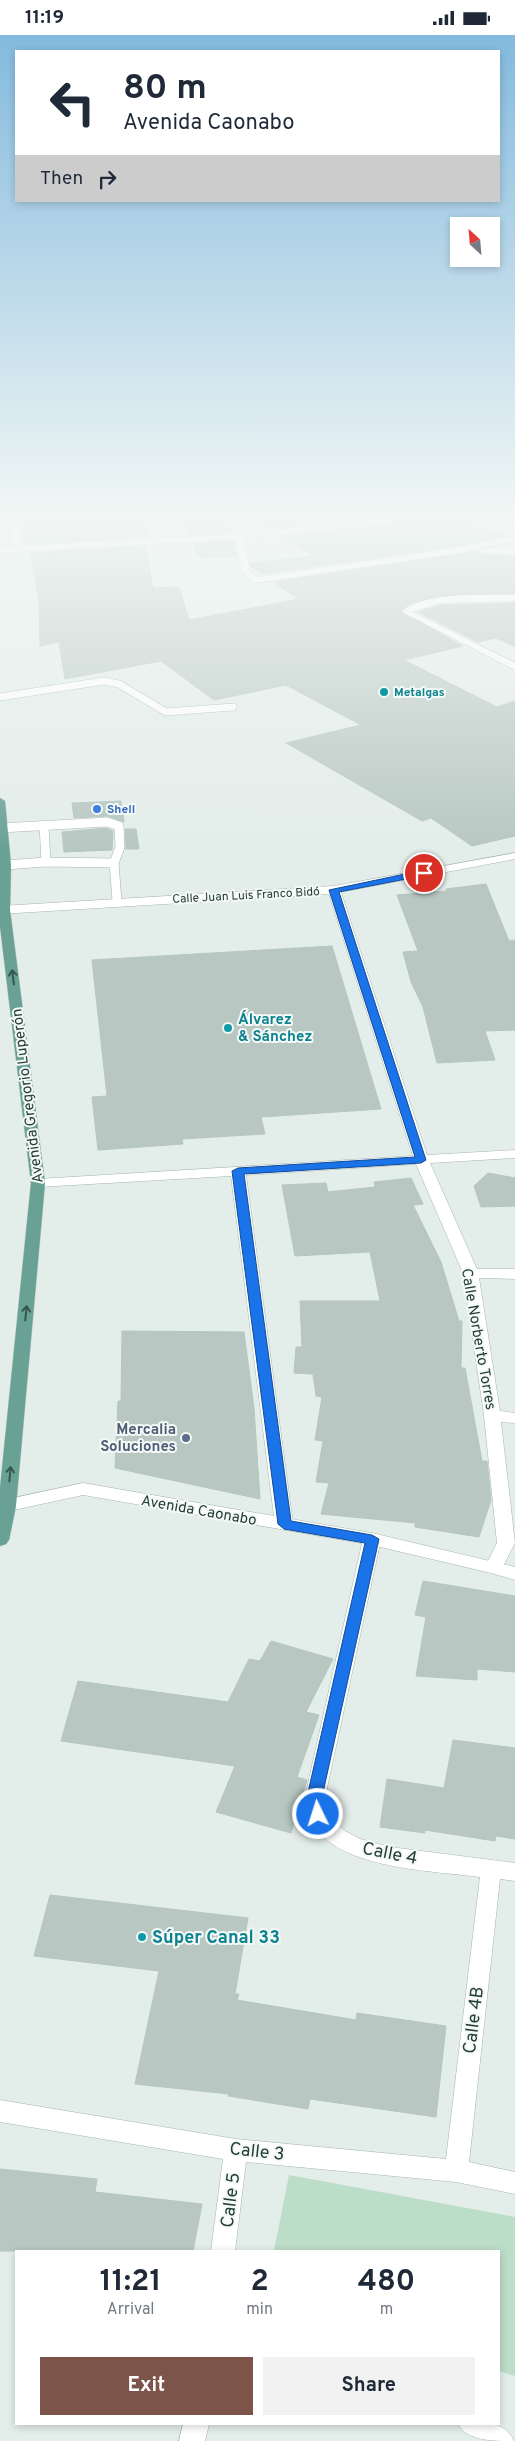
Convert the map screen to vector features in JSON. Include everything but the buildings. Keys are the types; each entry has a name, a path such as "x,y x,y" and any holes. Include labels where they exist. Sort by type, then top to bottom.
{"main road":[{"name":"Avenida Gregorio Luperón","path":"0,801 1,828 6,865 2,910 38,1183 0,1540"}],"street":[{"path":"435,626 515,667"},
{"name":"Calle Juan Luis Franco Bidó","path":"2,910 117,901 334,890 514,860"},
{"name":"Calle Norberto Torres","path":"334,890 421,1160 471,1273 492,1415 506,1543 494,1567"},
{"path":"38,1183 515,1154"},
{"path":"238,1171 284,1524"},
{"path":"471,1273 515,1274"},
{"path":"492,1415 515,1418"},
{"name":"Avenida Caonabo","path":"3,1506 82,1489 372,1539 494,1567 515,1574"},
{"name":"Calle 4","path":"372,1539 317,1788 316,1803 318,1814 336,1836 369,1852 515,1873"},
{"name":"Calle 4B","path":"456,2171 491,1869"},
{"name":"Calle 3","path":"0,2111 236,2150 456,2171 515,2183"},
{"name":"Calle 5","path":"223,2250 236,2150"},
{"path":"192,2441 196,2425"},
{"path":"473,2425 501,2441"}],"lane":[{"path":"0,697 104,681 119,684 166,712 233,707"},
{"path":"1,828 107,822 118,826 120,847 114,863 117,901"},
{"path":"44,825 46,862"},
{"path":"6,865 46,862 114,863"}],"green space":[{"path":"289,2175 515,2217 515,2376 500,2371 500,2250 274,2250"}],"place":[{"name":"Metalgas","path":"384,692"},
{"name":"Shell","path":"97,809"},
{"name":"Álvarez & Sánchez","path":"228,1028"},
{"name":"Mercalia Soluciones","path":"186,1438"},
{"name":"Súper Canal 33","path":"142,1937"}],"route":[{"path":"318,1814 316,1803 317,1788 372,1539 284,1524 238,1171 421,1160 334,890 424,873"}]}
